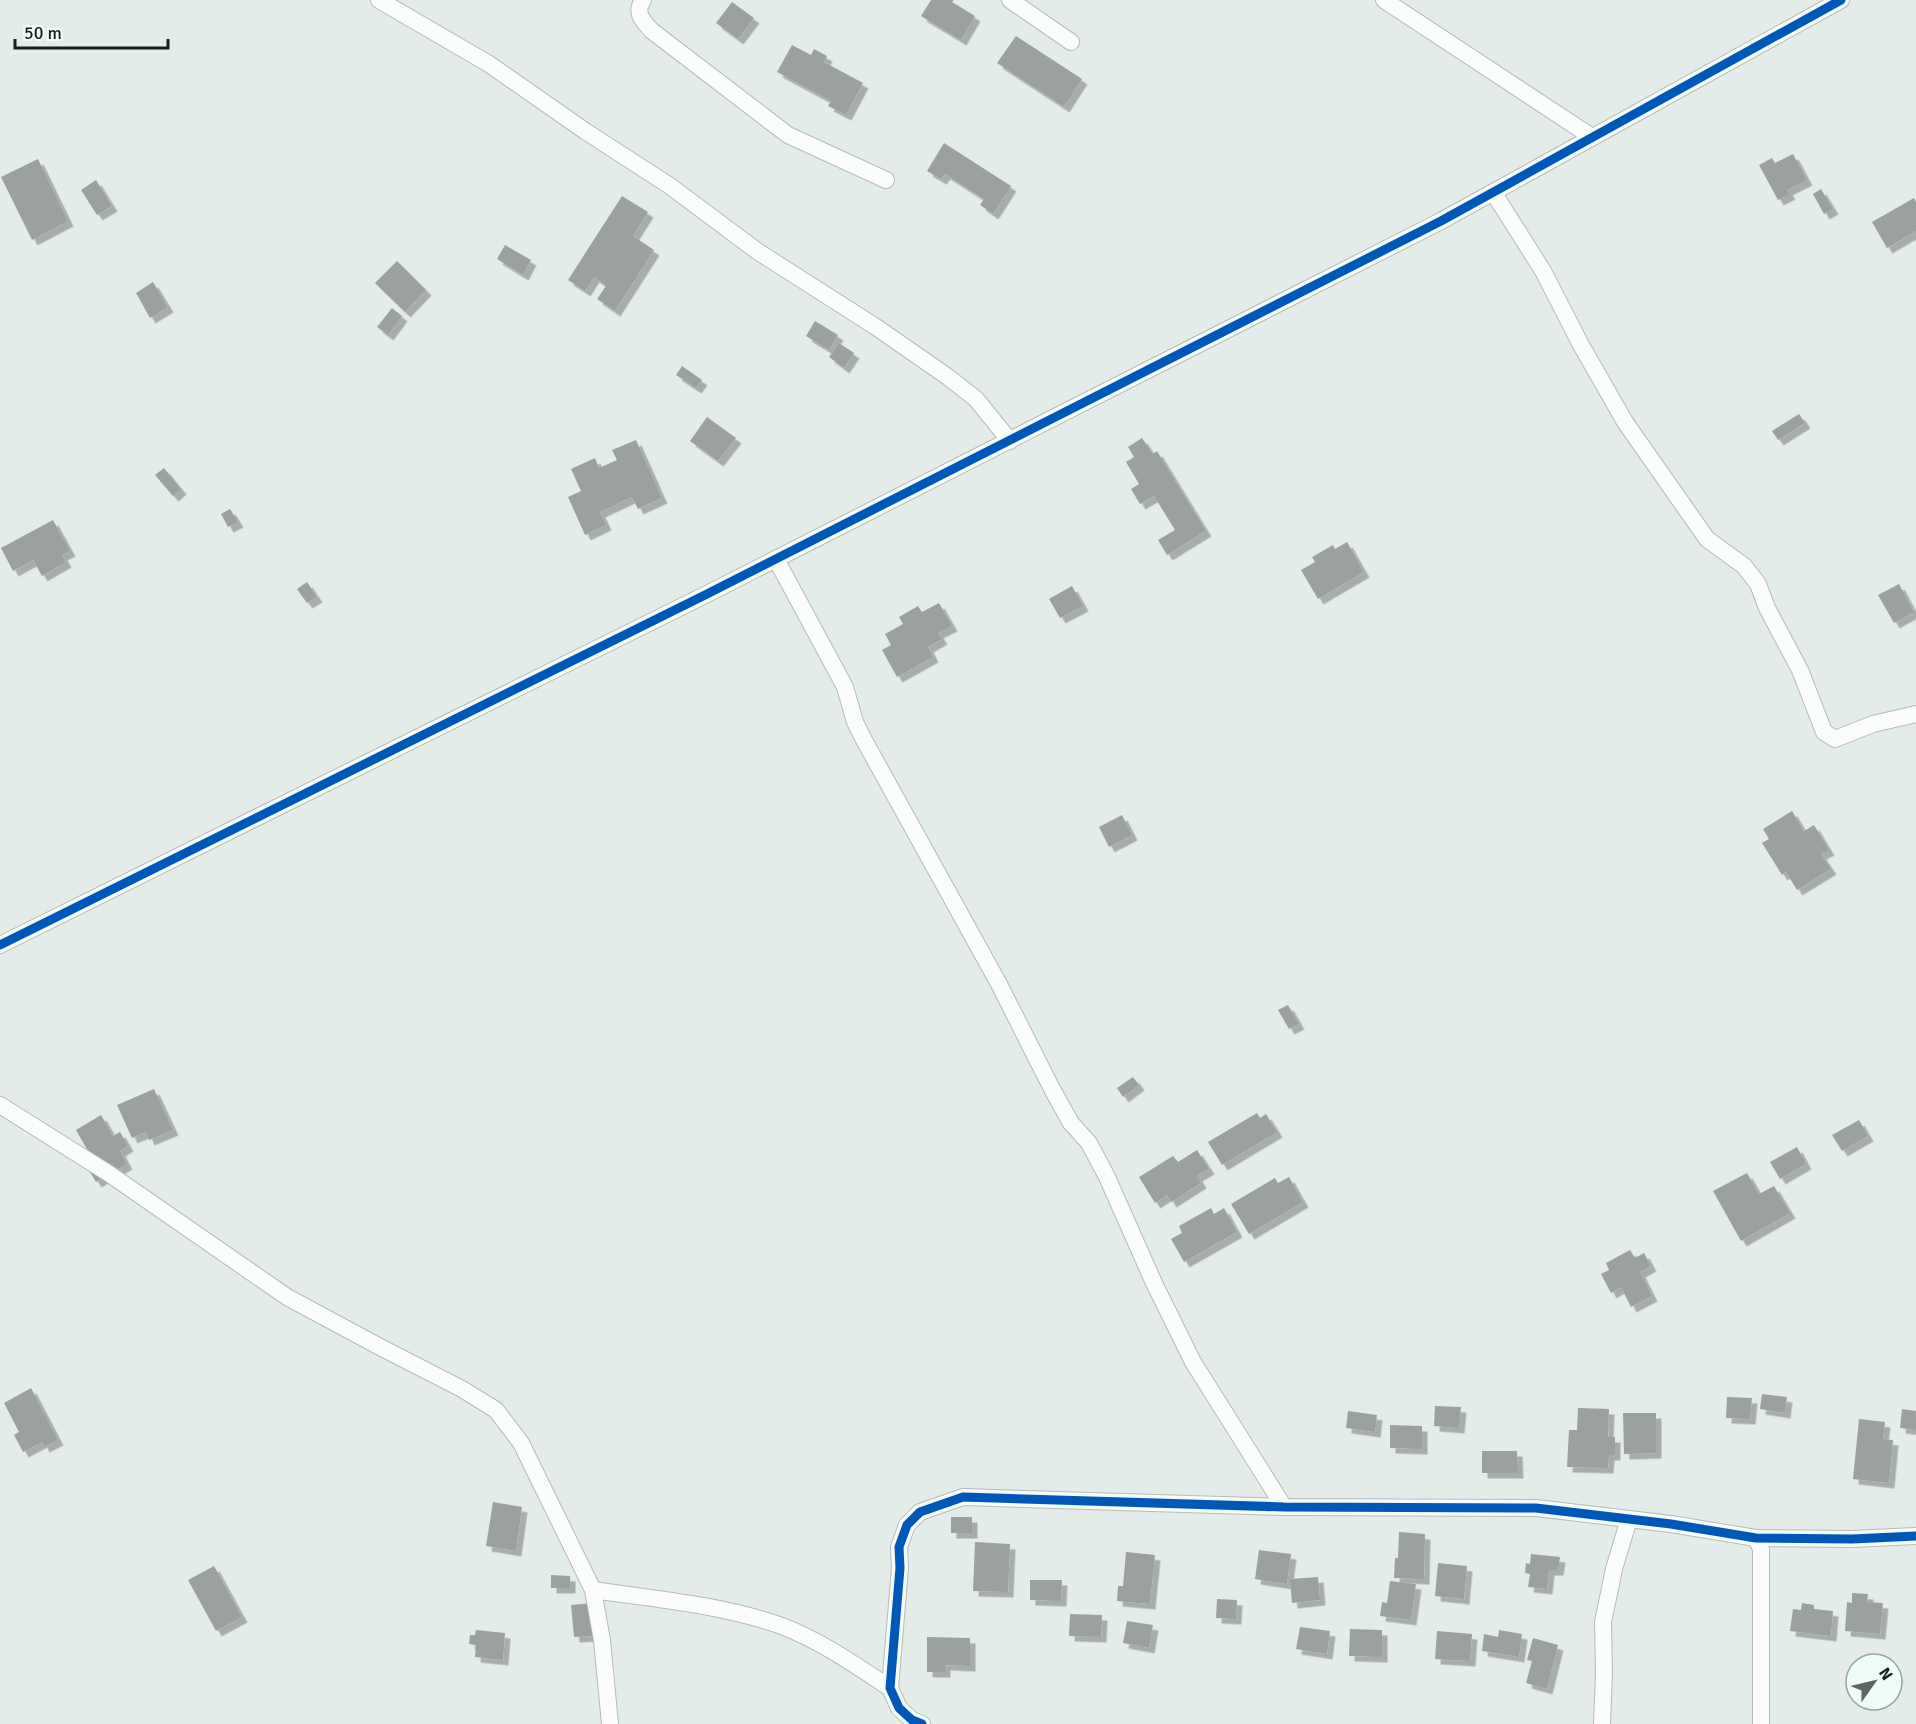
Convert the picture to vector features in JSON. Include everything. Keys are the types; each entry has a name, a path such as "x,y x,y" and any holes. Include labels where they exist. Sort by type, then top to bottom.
{"street":[{"path":"379,0 489,64 669,186 757,251 876,327 939,371 976,399 1010,441"},
{"path":"643,0 639,6 639,16 652,32 788,135 886,180"},
{"path":"1010,0 1071,42"},
{"path":"1384,0 1592,137"},
{"path":"0,945 776,559 1441,221 1841,0"},
{"path":"1493,192 1544,271 1581,345 1625,422 1707,539 1744,566 1758,584 1771,616 1800,670 1824,732 1835,739 1873,724 1916,714"},
{"path":"776,559 845,687 855,722 864,740 999,984 1057,1098 1071,1123 1089,1143 1107,1177 1154,1283 1193,1362 1284,1507"},
{"path":"0,1104 117,1179 287,1297 462,1389 496,1410 521,1443 593,1590 602,1640 610,1724"},
{"path":"922,1724 912,1720 899,1708 890,1688 900,1568 899,1547 907,1525 920,1512 963,1497 1284,1507 1536,1508 1756,1538 1852,1539 1916,1536"},
{"path":"1602,1724 1603,1622 1614,1569 1629,1519"},
{"path":"1756,1538 1761,1549 1761,1724"},
{"path":"593,1590 737,1613 783,1627 826,1646 890,1688"}],"building":[{"path":"931,0 954,0 952,2 975,16 961,40 921,16"},
{"path":"732,2 754,18 738,39 716,23"},
{"path":"1016,36 1082,79 1064,107 997,63"},
{"path":"792,45 811,55 814,49 827,56 824,62 863,83 846,115 828,106 831,101 777,72"},
{"path":"944,143 1011,186 993,214 980,205 984,199 945,174 941,179 927,171"},
{"path":"1793,154 1807,180 1787,190 1790,194 1778,200 1759,165 1772,158 1775,163"},
{"path":"38,159 68,221 32,240 1,177"},
{"path":"96,180 112,206 97,215 81,190"},
{"path":"1821,189 1833,209 1824,214 1813,194"},
{"path":"622,196 648,212 633,236 654,250 615,311 597,299 606,286 594,277 585,291 568,280"},
{"path":"1914,198 1916,231 1887,248 1872,222"},
{"path":"505,245 531,260 523,275 497,259"},
{"path":"397,261 426,290 405,312 375,283"},
{"path":"153,282 168,307 150,318 136,293"},
{"path":"392,308 402,316 388,335 377,327"},
{"path":"815,321 838,335 829,350 806,336"},
{"path":"839,343 854,353 844,368 829,357"},
{"path":"682,366 702,380 696,388 676,375"},
{"path":"1799,414 1805,423 1778,440 1772,431"},
{"path":"707,417 736,438 718,461 690,441"},
{"path":"1142,438 1153,454 1157,451 1206,531 1167,555 1158,540 1175,530 1154,496 1140,504 1131,489 1139,484 1126,462 1134,457 1128,447"},
{"path":"636,440 662,498 638,509 632,497 600,512 606,525 585,535 568,497 581,491 571,469 595,458 599,468 617,460 612,450"},
{"path":"164,468 181,489 173,496 155,475"},
{"path":"230,509 238,522 228,527 221,514"},
{"path":"53,520 70,551 62,555 66,562 42,576 33,560 13,571 1,548"},
{"path":"1347,542 1364,572 1318,599 1301,570 1315,562 1312,557 1333,545 1335,549"},
{"path":"307,582 317,597 307,603 297,589"},
{"path":"1899,584 1914,612 1894,623 1878,595"},
{"path":"1072,586 1083,606 1060,618 1049,599"},
{"path":"939,603 952,626 938,633 942,639 928,647 933,657 897,677 882,650 891,645 885,634 903,624 899,617 918,606 922,612"},
{"path":"1792,811 1804,831 1814,825 1829,850 1821,854 1831,869 1797,890 1786,872 1782,875 1762,843 1769,839 1763,829"},
{"path":"1122,815 1132,835 1109,847 1099,827"},
{"path":"1288,1005 1299,1024 1289,1029 1278,1010"},
{"path":"1133,1077 1139,1085 1123,1097 1117,1088"},
{"path":"154,1089 173,1130 149,1140 146,1132 132,1138 117,1105"},
{"path":"1257,1113 1260,1118 1266,1114 1277,1132 1222,1165 1208,1142"},
{"path":"101,1115 113,1136 120,1132 128,1146 120,1151 127,1164 96,1182 84,1162 92,1158 76,1130"},
{"path":"1859,1120 1868,1136 1842,1151 1832,1135"},
{"path":"1797,1147 1806,1164 1780,1179 1770,1162"},
{"path":"1197,1150 1209,1169 1197,1176 1201,1183 1171,1202 1167,1195 1155,1203 1139,1177 1173,1156 1178,1162"},
{"path":"1747,1173 1759,1194 1774,1186 1790,1213 1741,1241 1713,1191"},
{"path":"1289,1177 1303,1202 1249,1234 1231,1204 1275,1178 1278,1183"},
{"path":"1211,1208 1214,1214 1224,1208 1237,1232 1184,1262 1171,1239 1182,1233 1179,1226"},
{"path":"1630,1250 1635,1258 1644,1253 1651,1266 1640,1272 1652,1296 1631,1307 1621,1287 1611,1293 1601,1274 1609,1270 1606,1263"},
{"path":"31,1388 58,1440 44,1447 42,1442 23,1452 14,1435 19,1432 4,1403"},
{"path":"1762,1394 1787,1397 1785,1413 1760,1409"},
{"path":"1727,1397 1752,1398 1750,1419 1726,1418"},
{"path":"1435,1406 1461,1407 1459,1428 1434,1426"},
{"path":"1578,1408 1609,1409 1608,1437 1615,1437 1615,1455 1609,1455 1608,1468 1567,1467 1569,1430 1577,1430"},
{"path":"1902,1409 1916,1411 1916,1430 1900,1428"},
{"path":"1348,1411 1377,1415 1375,1432 1346,1428"},
{"path":"1623,1413 1656,1413 1656,1453 1624,1454"},
{"path":"1859,1419 1885,1422 1883,1439 1893,1440 1889,1483 1853,1479"},
{"path":"1390,1425 1422,1426 1422,1449 1390,1448"},
{"path":"1482,1451 1517,1451 1518,1473 1482,1473"},
{"path":"493,1502 522,1507 516,1551 486,1546"},
{"path":"951,1517 972,1517 972,1533 951,1533"},
{"path":"1399,1532 1425,1534 1424,1579 1394,1578 1395,1558 1398,1558"},
{"path":"975,1542 1010,1544 1008,1592 973,1591"},
{"path":"1259,1550 1291,1554 1287,1584 1255,1579"},
{"path":"1126,1552 1155,1555 1150,1604 1117,1601 1118,1586 1123,1586"},
{"path":"1531,1554 1560,1557 1558,1570 1549,1570 1547,1589 1528,1587 1530,1574 1525,1573 1526,1563 1530,1564"},
{"path":"1438,1563 1467,1566 1464,1599 1435,1596"},
{"path":"214,1566 242,1617 216,1631 188,1580"},
{"path":"551,1575 570,1576 570,1588 551,1588"},
{"path":"1318,1577 1320,1600 1292,1603 1290,1579"},
{"path":"1030,1580 1062,1580 1061,1601 1030,1600"},
{"path":"1390,1581 1416,1584 1411,1620 1380,1616 1382,1602 1387,1603"},
{"path":"1852,1593 1868,1594 1867,1602 1883,1603 1880,1634 1845,1631 1847,1602 1852,1603"},
{"path":"1217,1599 1237,1600 1236,1619 1216,1618"},
{"path":"593,1603 596,1636 574,1637 571,1605"},
{"path":"1802,1603 1814,1605 1814,1609 1833,1611 1831,1636 1790,1631 1793,1609 1801,1610"},
{"path":"1070,1614 1102,1615 1101,1637 1069,1636"},
{"path":"1127,1621 1153,1625 1149,1648 1123,1643"},
{"path":"1300,1627 1330,1631 1327,1654 1296,1649"},
{"path":"1350,1629 1382,1630 1382,1657 1349,1656"},
{"path":"476,1630 505,1633 503,1660 475,1657 476,1645 469,1644 470,1635 475,1635"},
{"path":"1499,1630 1522,1634 1519,1657 1482,1651 1484,1634 1498,1637"},
{"path":"1437,1631 1472,1634 1470,1661 1435,1659"},
{"path":"927,1637 970,1638 970,1666 945,1665 945,1672 927,1672"},
{"path":"1533,1638 1558,1645 1547,1689 1526,1683 1532,1661 1527,1660"}],"cycle path":[{"path":"0,945 705,595 1441,221 1841,0"},
{"path":"922,1724 912,1720 899,1708 890,1688 900,1568 899,1547 907,1525 920,1512 963,1497 1284,1507 1536,1508 1671,1524 1756,1538 1852,1539 1916,1536"}]}
